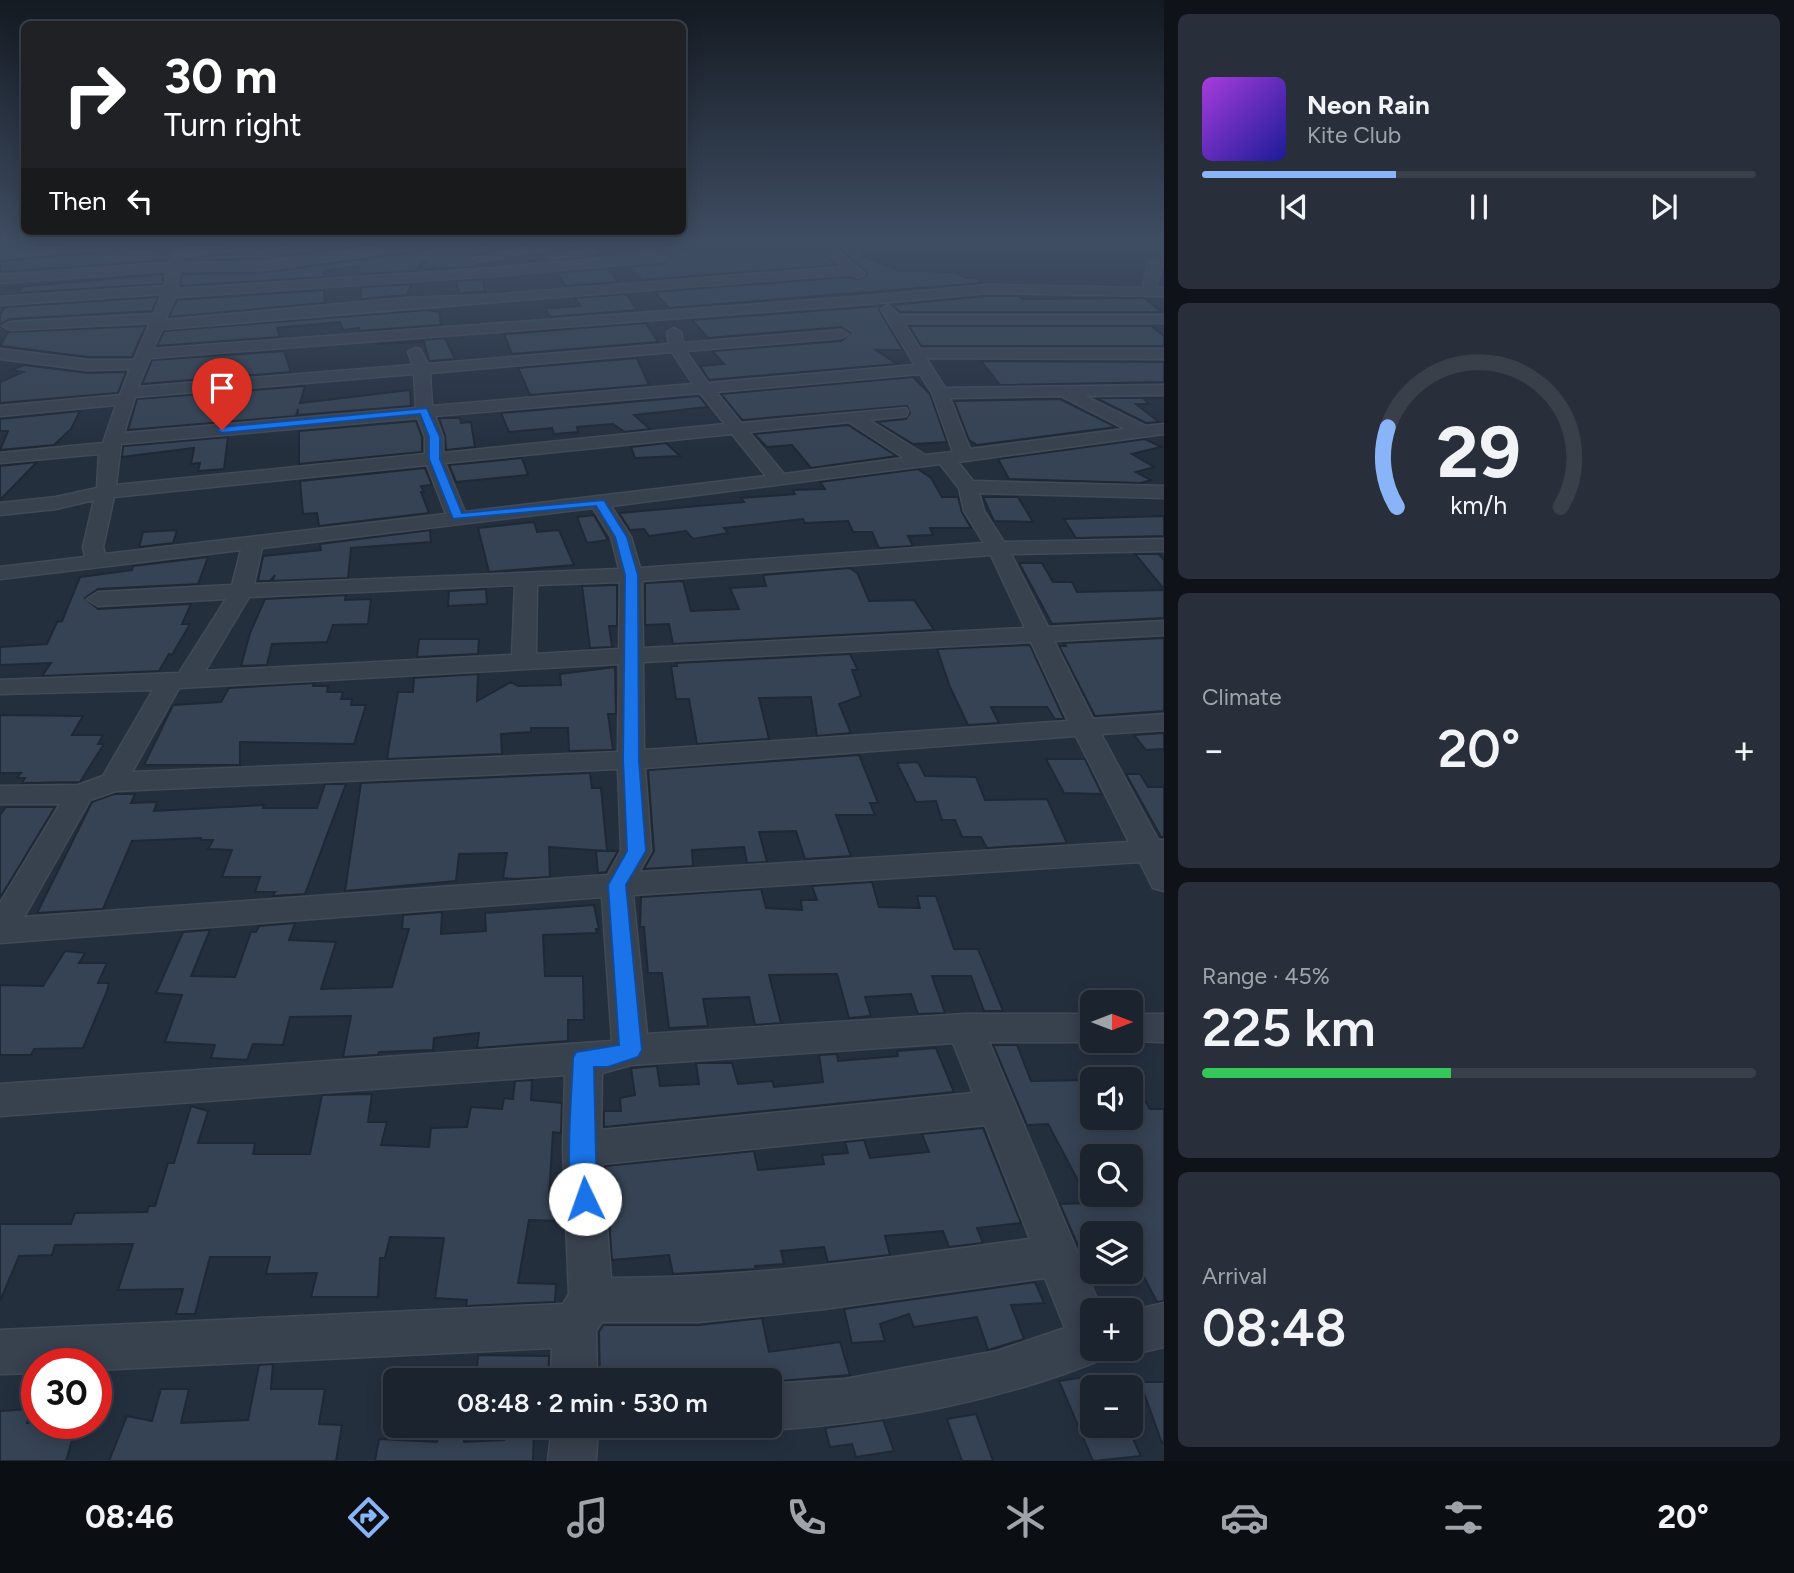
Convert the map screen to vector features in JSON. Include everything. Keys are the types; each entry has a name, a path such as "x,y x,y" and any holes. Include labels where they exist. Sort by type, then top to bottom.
{"street":[{"path":"96,561 93,547 106,492 112,443 162,312"},
{"path":"10,326 157,322 286,312"},
{"path":"408,312 413,349 422,368 424,410 434,437 434,459 457,517"},
{"path":"657,312 677,337 677,348 691,372 779,480"},
{"path":"0,354 88,365 412,334 699,312"},
{"path":"890,312 940,393 954,457 968,487 974,510 998,548 1084,727 1155,850 1164,880"},
{"path":"1126,312 1164,346"},
{"path":"895,319 1164,319"},
{"path":"0,411 422,368 842,334"},
{"path":"915,353 1164,354"},
{"path":"0,458 112,443 424,410 925,369"},
{"path":"940,393 1164,390"},
{"path":"1062,392 1155,430 1164,440"},
{"path":"0,509 56,503 106,492 900,412"},
{"path":"852,417 923,462"},
{"path":"0,573 779,480 1155,430"},
{"path":"968,487 1164,492"},
{"path":"600,502 621,537 631,575 631,760 636,851 617,885 631,1050"},
{"path":"113,782 179,680 241,593 253,544"},
{"path":"97,599 631,575 998,548 1164,545"},
{"path":"524,661 526,578"},
{"path":"0,687 631,658 1164,628"},
{"path":"0,796 80,794 113,782 631,760 1164,722"},
{"path":"0,931 80,794"},
{"path":"0,931 617,885 1155,850"},
{"path":"965,1028 1080,1312"},
{"path":"0,1100 608,1058 631,1050 965,1028 1080,1028"},
{"path":"1143,1028 1164,1028"},
{"path":"576,1368 582,1312 584,1058"},
{"path":"582,1149 997,1107"},
{"path":"0,1352 582,1312 824,1288 1057,1256"},
{"path":"1143,1329 1164,1325"},
{"path":"782,1406 845,1402 997,1374 1080,1345"},
{"path":"572,1461 574,1438"}],"building":[{"path":"2,312 131,312 10,319 0,324"},
{"path":"171,312 223,312 169,317"},
{"path":"400,312 439,312 441,325 359,331 359,328 343,330 340,322 277,328 280,337 157,346 164,331"},
{"path":"547,312 610,312 550,317"},
{"path":"798,312 880,312 903,350 876,350 897,364 709,380 700,366 724,364 712,351 841,341 850,333 841,327 708,338 692,320"},
{"path":"646,323 658,342 512,354 504,334"},
{"path":"146,326 132,357 88,357 0,346 8,332"},
{"path":"909,326 1151,326 1164,336 1164,346 921,346"},
{"path":"445,338 455,359 429,361 424,342 376,344"},
{"path":"284,351 291,372 142,384 152,360"},
{"path":"637,358 649,385 530,395 518,368"},
{"path":"981,361 1164,362 1164,382 1000,385"},
{"path":"24,365 88,373 126,372 118,393 0,403 0,382 23,372 12,370"},
{"path":"913,377 930,394 947,442 913,444 877,422 906,419 910,413 907,406 742,420 721,394"},
{"path":"305,386 300,403 410,390 411,406 298,415 298,409 296,416 128,430 137,399"},
{"path":"699,396 708,407 634,415 650,429 625,432 613,424 577,427 578,432 554,434 552,428 509,432 501,413"},
{"path":"1096,398 1164,398 1144,399 1149,404 1136,404 1159,422 1146,423"},
{"path":"1060,399 1116,427 977,445 969,440 954,401"},
{"path":"80,411 71,429 54,445 0,450 8,431 0,431 0,419"},
{"path":"439,418 460,418 461,423 471,422 475,447 446,450"},
{"path":"416,421 422,437 422,452 299,464 299,431"},
{"path":"848,425 897,456 811,468 792,445 767,447 754,434"},
{"path":"228,437 224,469 198,471 200,463 191,464 194,448 122,457 123,446"},
{"path":"1145,439 1161,447 1132,454 1154,467 1136,472 1151,480 1141,483 1009,479 998,459"},
{"path":"666,443 680,456 635,458 631,447"},
{"path":"522,458 528,475 456,482 449,465"},
{"path":"37,462 0,500 0,466"},
{"path":"425,468 432,485 421,486 424,492 421,492 429,513 319,526 317,513 303,514 300,481"},
{"path":"918,469 931,478 942,497 958,497 962,512 971,528 930,528 933,535 908,536 913,546 879,548 872,532 853,532 848,521 805,523 803,519 724,528 728,533 693,539 686,531 649,536 644,529 630,530 619,513 744,502 741,498 795,494 793,490 825,489 820,482"},
{"path":"983,497 1018,497 1033,522 994,521"},
{"path":"594,515 608,540 587,543 577,517"},
{"path":"1164,516 1164,536 1076,538 1064,519"},
{"path":"534,522 537,532 559,530 574,565 489,572 478,528"},
{"path":"177,530 173,543 139,547 143,532"},
{"path":"430,530 431,542 351,548 348,578 272,581 275,575 270,581 258,581 263,556 321,550 320,544"},
{"path":"1135,554 1159,554 1164,560 1164,589"},
{"path":"208,557 198,584 98,589 85,598 98,609 191,604 182,624 190,624 159,671 42,676 51,663 0,665 0,647 47,644 57,622 62,621 80,577 132,570 133,566"},
{"path":"1019,563 1042,563 1053,582 1072,582 1077,592 1164,590 1164,618 1052,624"},
{"path":"850,568 858,574 869,601 914,600 934,630 673,644 669,624 645,625 645,583 683,581 691,611 739,609 730,588 766,586 763,575"},
{"path":"617,585 617,626 609,626 612,647 590,648 582,586"},
{"path":"486,589 487,604 448,606 449,591"},
{"path":"346,595 345,600 371,599 368,624 333,625 327,642 272,644 267,665 241,666 250,633 265,599"},
{"path":"1164,638 1164,711 1095,716 1059,646 1066,646 1064,643"},
{"path":"419,639 479,639 478,654 417,657"},
{"path":"1030,645 1064,719 1055,719 1047,707 991,707 999,723 968,725 950,687 937,649"},
{"path":"850,654 858,670 852,670 861,696 839,704 851,733 817,736 811,697 759,698 769,739 697,744 689,699 676,699 671,666 677,666 676,663"},
{"path":"615,667 616,714 608,714 613,750 569,751 568,728 531,728 531,732 501,734 502,754 387,759 398,692 413,692 414,678 478,674 477,701 511,682 518,686 561,685 560,674"},
{"path":"314,683 313,686 328,686 327,692 343,692 341,699 352,699 351,705 366,705 354,744 240,742 240,765 144,765 173,705 221,702 229,688"},
{"path":"0,715 83,716 72,735 103,735 98,744 104,744 80,782 22,783 25,778 17,778 21,773 0,773"},
{"path":"1164,733 1164,749 1146,750 1134,735"},
{"path":"859,755 878,803 870,803 875,815 836,815 851,856 805,859 796,831 759,832 767,862 747,863 744,847 692,850 693,866 644,869 654,851 648,770"},
{"path":"1046,759 1085,759 1102,794 1064,793"},
{"path":"918,762 925,776 976,777 985,800 1047,799 1067,843 987,848 981,837 962,837 955,820 942,820 936,801 916,802 897,763"},
{"path":"590,773 592,788 601,788 607,851 549,847 550,877 515,879 503,878 507,853 459,854 456,881 345,891 361,783"},
{"path":"1126,774 1140,774 1148,787 1164,787 1164,837 1161,837"},
{"path":"325,784 346,784 305,894 273,896 275,892 255,892 260,877 222,877 232,850 208,849 213,840 201,838 132,841 103,909 37,913 92,802 114,794 135,794 131,803 157,802 154,811 264,805 263,808 317,808"},
{"path":"6,807 55,807 0,898 0,815"},
{"path":"596,851 618,851 606,872 598,873"},
{"path":"872,882 879,907 920,908 917,896 936,896 954,949 978,949 1003,1011 984,1011 971,976 932,976 945,1013 918,1014 911,994 865,997 871,1016 849,1018 837,974 769,975 781,1023 755,1025 749,997 703,999 708,1026 669,1028 662,973 648,973 644,927 640,927 641,897 761,889 766,908 802,910 801,900 817,900 812,886"},
{"path":"594,905 599,929 596,929 597,933 543,935 545,976 583,976 584,1020 568,1020 568,1041 477,1048 479,1033 434,1038 433,1050 379,1052 378,1055 343,1057 351,1016 290,1017 283,1045 253,1044 247,1060 211,1058 215,1045 165,1042 182,995 156,993 183,932 210,930 191,976 235,977 251,932 256,932 259,926 295,923 289,940 336,942 321,989 392,987 409,929 402,929 403,915 442,912 441,934 486,931 485,913"},
{"path":"65,951 85,953 79,963 107,963 98,983 109,983 107,991 83,1048 34,1049 31,1055 0,1055 0,985 43,986"},
{"path":"993,1045 1017,1045 1031,1081 1080,1080 1080,1130 1143,1130 1143,1102 1146,1102 1150,1109 1164,1109 1164,1301 1157,1302 1143,1275 1143,1221 1080,1221 1078,1246 1060,1204 1080,1203 1080,1207 1143,1207 1143,1144 1080,1144 1080,1184 1048,1124 1027,1125"},
{"path":"936,1048 954,1092 604,1127 604,1111 621,1111 620,1098 635,1095 631,1068 657,1066 660,1086 699,1084 696,1063 732,1063 738,1084 772,1081 774,1087 823,1082 819,1055 837,1054 838,1061 898,1056 897,1051"},
{"path":"532,1080 531,1100 562,1103 561,1133 553,1132 549,1196 562,1196 563,1221 529,1220 518,1283 556,1284 555,1302 466,1306 467,1300 435,1298 444,1238 390,1237 385,1258 380,1258 378,1297 311,1297 317,1273 266,1274 270,1257 210,1257 195,1314 176,1314 183,1289 118,1290 133,1244 55,1245 52,1255 19,1256 0,1301 0,1224 71,1224 75,1213 147,1212 149,1206 155,1206 168,1163 174,1163 191,1106 208,1111 198,1143 255,1143 253,1154 310,1154 322,1095 372,1094 368,1122 387,1122 381,1145 429,1147 431,1128 467,1127 471,1107 502,1109 504,1098 513,1099 515,1081"},
{"path":"983,1128 1021,1223 977,1228 983,1243 949,1247 943,1231 885,1236 890,1255 828,1262 824,1247 781,1251 784,1264 755,1266 756,1269 673,1274 669,1255 612,1260 605,1166 754,1151 758,1170 824,1164 822,1155 848,1153 845,1142 864,1140 870,1158 929,1152 922,1134"},
{"path":"1035,1282 1044,1303 1011,1305 1024,1339 988,1350 977,1317 914,1327 909,1314 880,1324 885,1341 852,1343 844,1309"},
{"path":"762,1318 769,1352 840,1342 850,1375 782,1381 782,1368 600,1368 599,1332 603,1325 699,1325"},
{"path":"478,1355 549,1356 548,1368 477,1368"},
{"path":"273,1364 271,1389 325,1389 319,1424 342,1425 336,1461 109,1461 127,1416 152,1421 161,1389 189,1389 181,1423 248,1420 259,1365"},
{"path":"1080,1378 1080,1430 1059,1381"},
{"path":"1143,1382 1164,1382 1162,1443 1143,1390"},
{"path":"21,1410 21,1439 72,1439 66,1461 0,1461 0,1411"},
{"path":"976,1414 993,1461 962,1461 947,1419"},
{"path":"883,1420 894,1451 856,1457 852,1444 830,1447 825,1428"},
{"path":"438,1438 464,1438 464,1442 534,1438 533,1461 375,1461 379,1439 437,1442"},
{"path":"1083,1438 1133,1438 1141,1456 1093,1461"}],"route":[{"path":"222,430 424,410 434,437 434,459 457,517 600,502 621,537 631,575 631,760 636,851 617,885 631,1050 608,1058 584,1058 582,1149 585,1199"}]}
